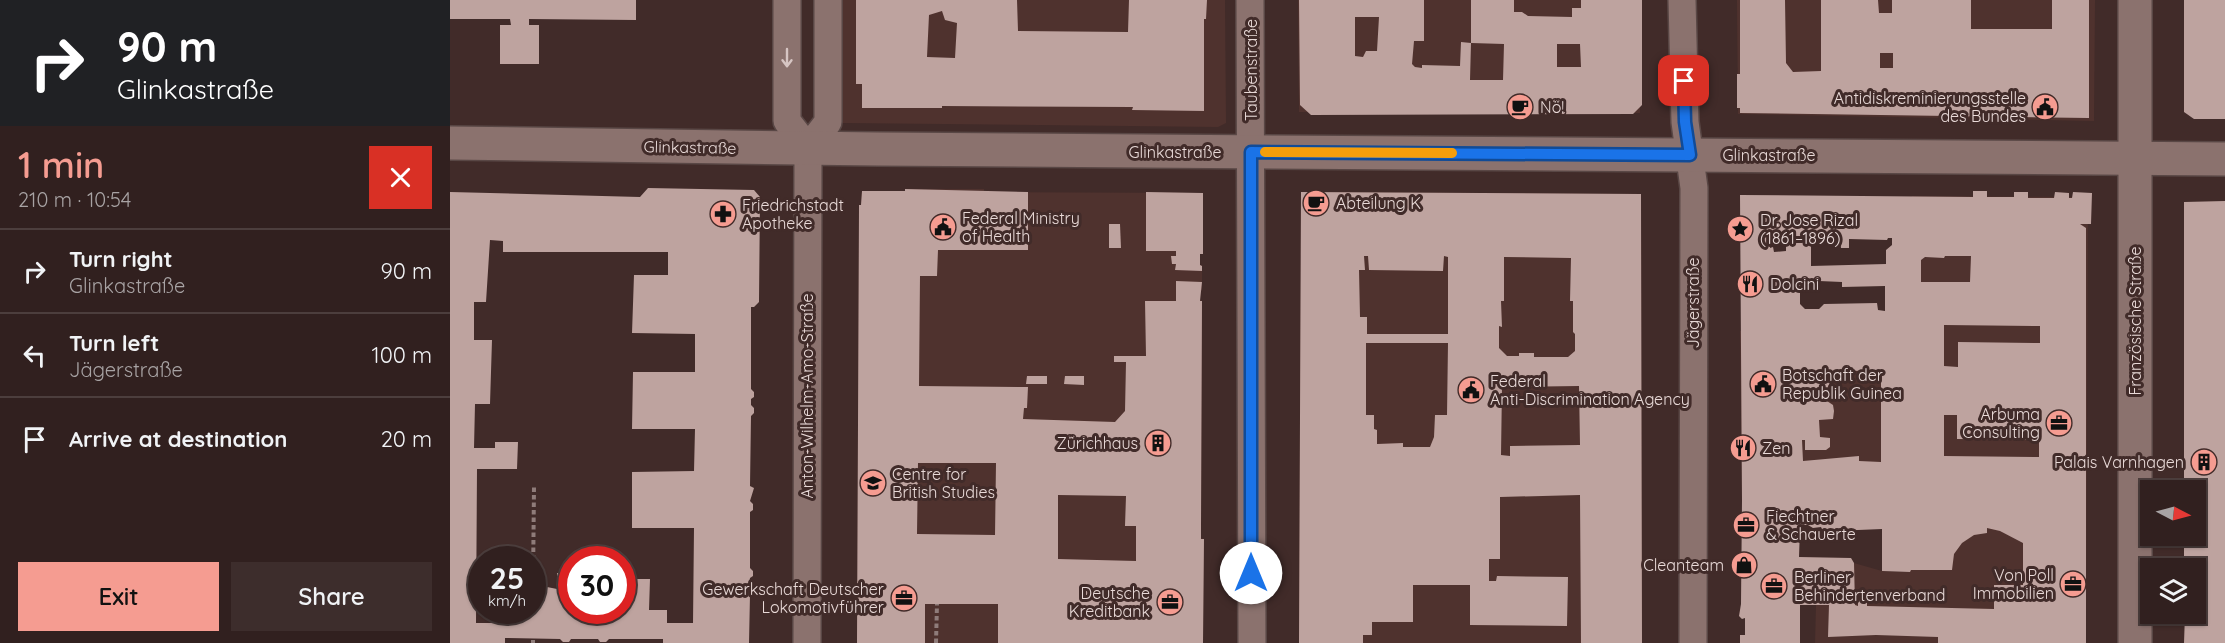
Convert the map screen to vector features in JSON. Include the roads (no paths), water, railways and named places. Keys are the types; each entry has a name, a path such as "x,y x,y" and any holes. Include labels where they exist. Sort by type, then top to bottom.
{"street":[{"path":"787,0 787,121 808,148 828,122 828,0"},
{"name":"Taubenstraße","path":"1250,0 1251,643"},
{"name":"Jägerstraße","path":"1682,0 1685,122 1694,188 1693,643"},
{"name":"Französische Straße","path":"2135,0 2135,643"},
{"name":"Glinkastraße","path":"450,143 2225,159"},
{"name":"Anton-Wilhelm-Amo-Straße","path":"807,643 808,148"}],"place":[{"name":"Nö!","path":"1520,107"},
{"name":"Antidiskreminierungsstelle des Bundes","path":"2045,107"},
{"name":"Abteilung K","path":"1316,203"},
{"name":"Friedrichstadt Apotheke","path":"723,214"},
{"name":"Federal Ministry of Health","path":"943,227"},
{"name":"Dr. Jose Rizal (1861–1896)","path":"1740,229"},
{"name":"Dolcini","path":"1750,284"},
{"name":"Botschaft der Republik Guinea","path":"1763,384"},
{"name":"Federal Anti-Discrimination Agency","path":"1471,390"},
{"name":"Arbuma Consulting","path":"2059,423"},
{"name":"Zürichhaus","path":"1158,443"},
{"name":"Zen","path":"1743,448"},
{"name":"Palais Varnhagen","path":"2204,462"},
{"name":"Centre for British Studies","path":"873,483"},
{"name":"Fiechtner & Schauerte","path":"1746,525"},
{"name":"Cleanteam","path":"1744,565"},
{"name":"Von Poll Immobilien","path":"2073,584"},
{"name":"Berliner Behindertenverband","path":"1774,586"},
{"name":"Gewerkschaft Deutscher Lokomotivführer","path":"904,598"},
{"name":"Deutsche Kreditbank","path":"1170,602"}]}
